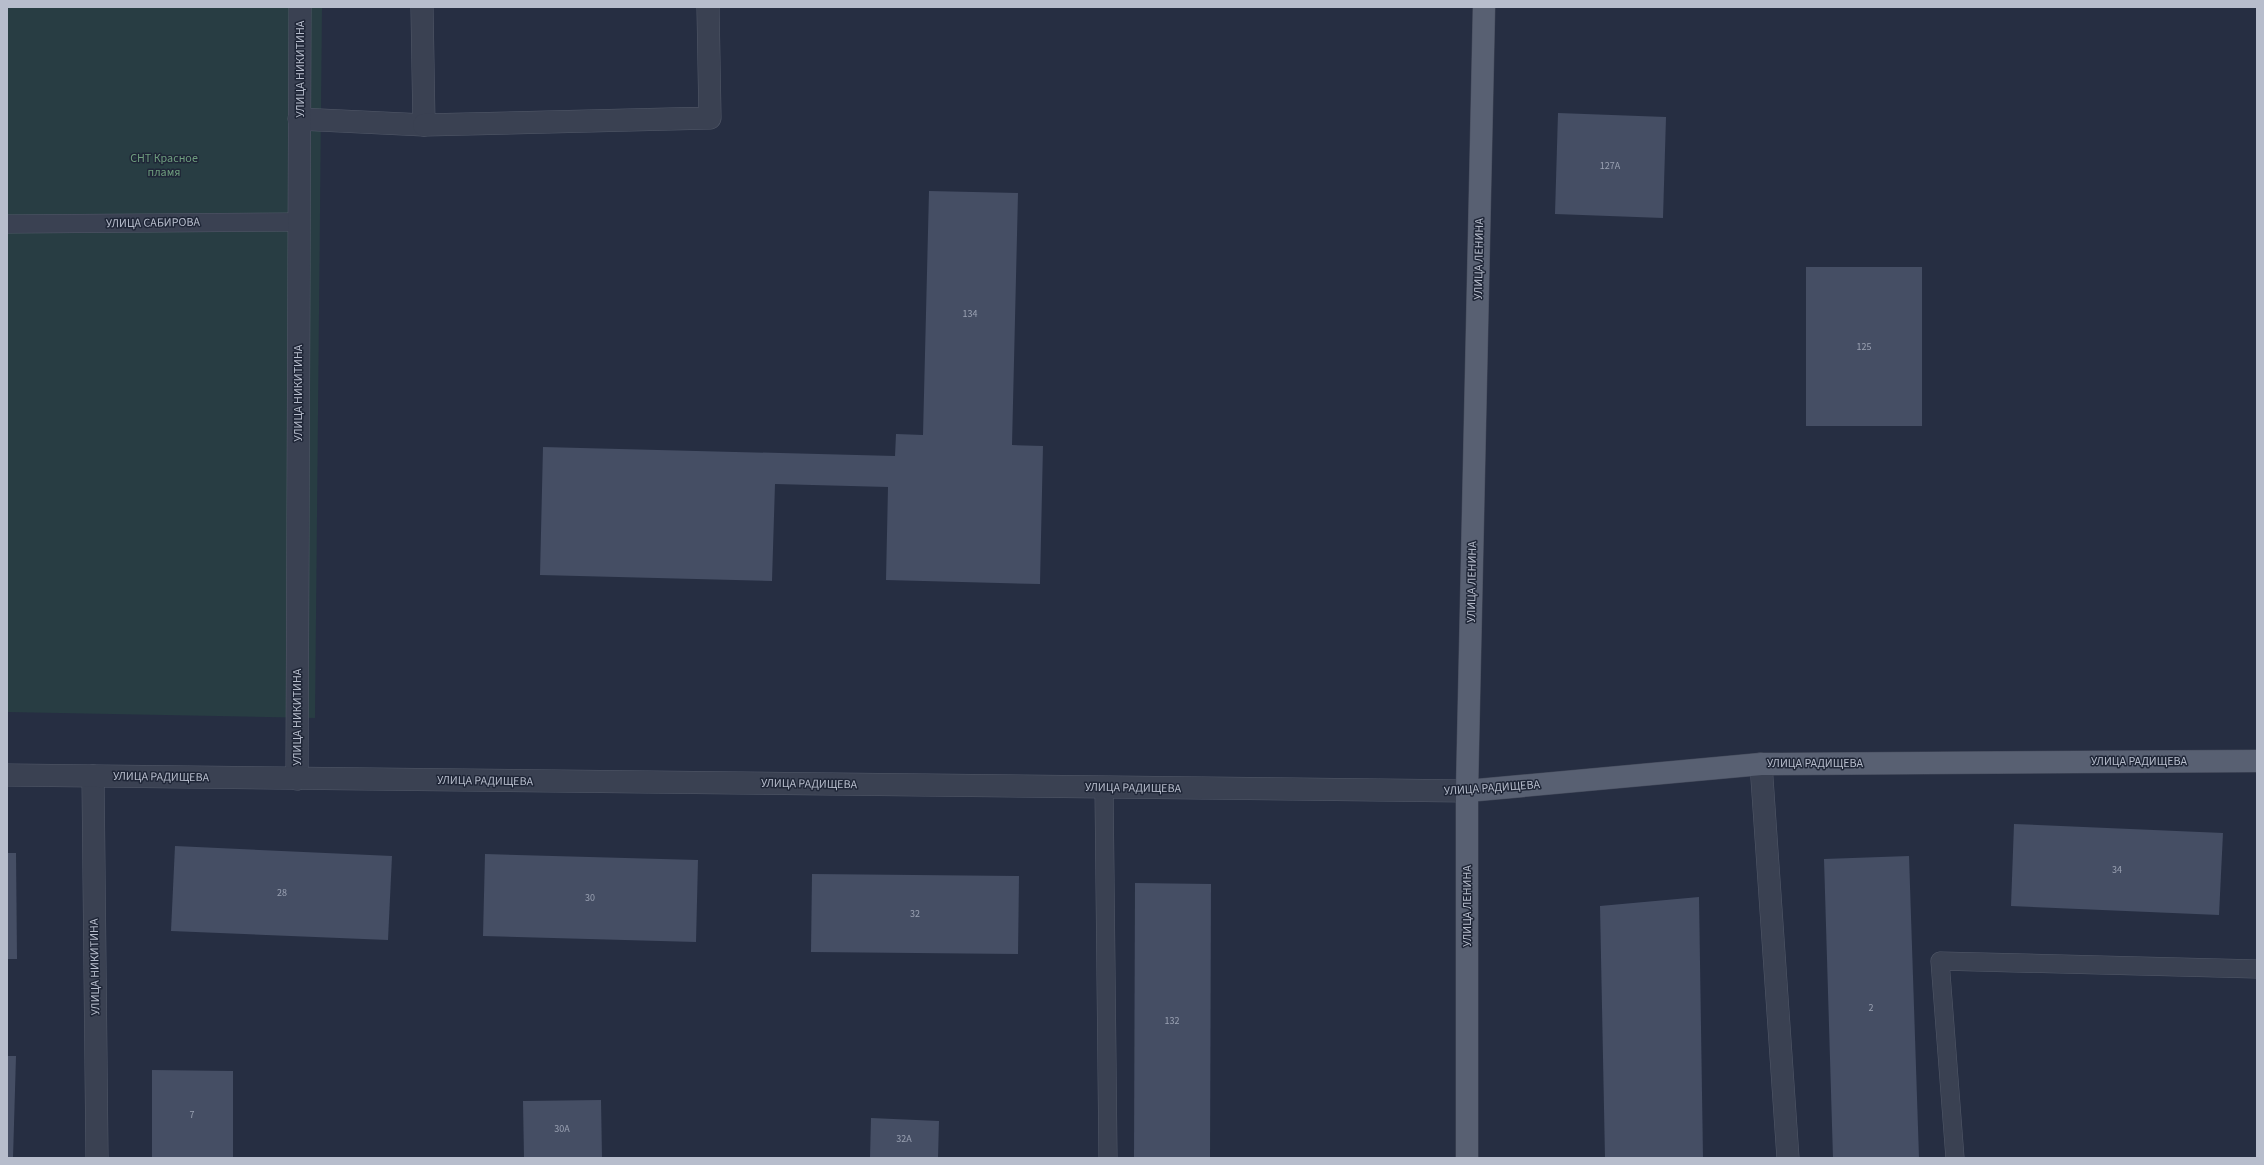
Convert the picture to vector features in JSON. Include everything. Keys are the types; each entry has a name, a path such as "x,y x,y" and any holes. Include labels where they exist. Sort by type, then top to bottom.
{"main road":[{"name":"УЛИЦА ЛЕНИНА","path":"1467,1158 1467,792 1484,7"},
{"name":"УЛИЦА РАДИЩЕВА","path":"1467,792 1761,764 2257,761"}],"street":[{"name":"УЛИЦА НИКИТИНА","path":"297,779 300,7"},
{"path":"422,7 424,125"},
{"path":"300,119 424,125 710,118 708,7"},
{"path":"1761,764 1788,1158"},
{"name":"УЛИЦА РАДИЩЕВА","path":"7,775 1467,792"},
{"name":"УЛИЦА НИКИТИНА","path":"93,776 98,1158"}],"lane":[{"name":"УЛИЦА САБИРОВА","path":"7,224 299,222"},
{"path":"1104,787 1108,1158"},
{"path":"1955,1158 1940,962 2257,969"}],"green space":[{"name":"СНТ Красное пламя","path":"7,7 322,7 315,718 7,712"}],"building":[{"path":"1558,113 1666,117 1663,218 1555,214"},
{"path":"929,191 1018,193 1012,445 1043,446 1040,584 886,580 888,487 775,484 772,581 540,575 543,447 895,456 896,434 923,435"},
{"path":"1806,267 1922,267 1922,426 1806,426"},
{"path":"2014,824 2223,833 2219,915 2011,906"},
{"path":"175,846 392,856 388,940 171,931"},
{"path":"7,853 16,853 17,959 7,959"},
{"path":"485,854 698,860 696,942 483,936"},
{"path":"1909,856 1919,1158 1833,1158 1824,859"},
{"path":"812,874 1019,876 1018,954 811,952"},
{"path":"1135,883 1211,884 1210,1158 1134,1158"},
{"path":"1699,897 1703,1158 1605,1158 1600,906"},
{"path":"7,1056 16,1056 13,1158 7,1158"},
{"path":"152,1070 233,1071 233,1158 152,1158"},
{"path":"601,1100 602,1158 524,1158 523,1101"},
{"path":"871,1118 939,1121 938,1158 870,1158"}]}
